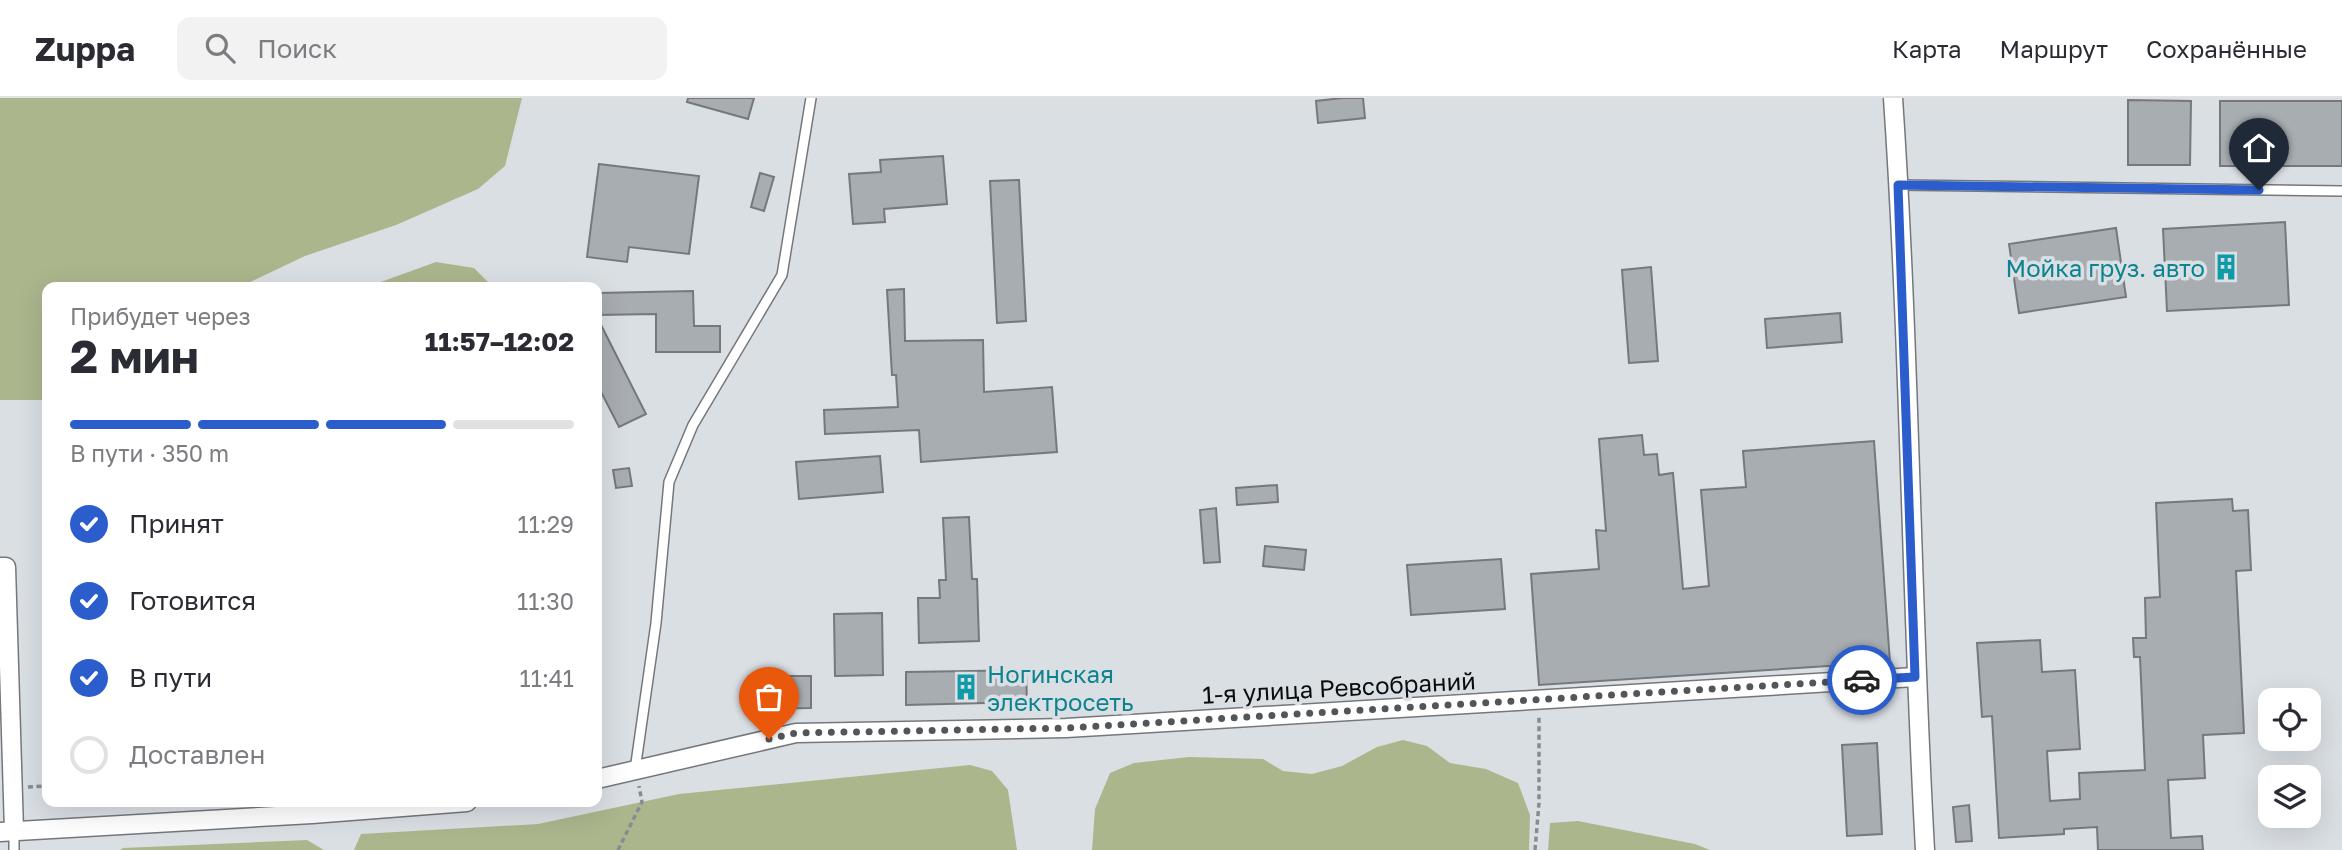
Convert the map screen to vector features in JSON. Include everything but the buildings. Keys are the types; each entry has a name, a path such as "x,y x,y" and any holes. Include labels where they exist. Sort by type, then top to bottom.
{"street":[{"path":"1893,98 1915,677 1926,850"},
{"path":"0,567 6,567 7,831 402,807"},
{"name":"1-я улица Ревсобраний","path":"602,778 796,733 1066,728 1915,677"}],"lane":[{"path":"635,770 656,623 668,482 693,425 782,275 811,98"},
{"path":"1898,185 2342,191"},
{"path":"7,831 14,850"}],"path":[{"path":"1535,850 1539,803 1538,699"},
{"path":"618,850 642,802 635,770"}],"green space":[{"path":"0,98 522,98 505,166 478,189 396,225 305,256 250,282 42,282 42,400 0,400"},
{"path":"436,262 474,268 488,282 381,282"},
{"path":"1403,740 1427,746 1450,763 1486,769 1518,783 1530,815 1529,850 1092,850 1095,809 1110,773 1134,763 1189,757 1263,759 1283,771 1312,774 1342,766 1377,747"},
{"path":"970,765 992,771 1008,790 1017,850 354,850 361,834 538,824 679,794"},
{"path":"1578,821 1695,844 1710,850 1548,850 1550,823"},
{"path":"307,840 324,850 120,850 123,848"}],"way so far":[{"path":"769,739 796,733 1066,728 1862,680"}],"place":[{"name":"Мойка груз. авто","path":"2226,267"},
{"name":"Ногинская электросеть","path":"966,687"}],"route":[{"path":"1862,680 1915,677 1898,185 2259,190"}]}
